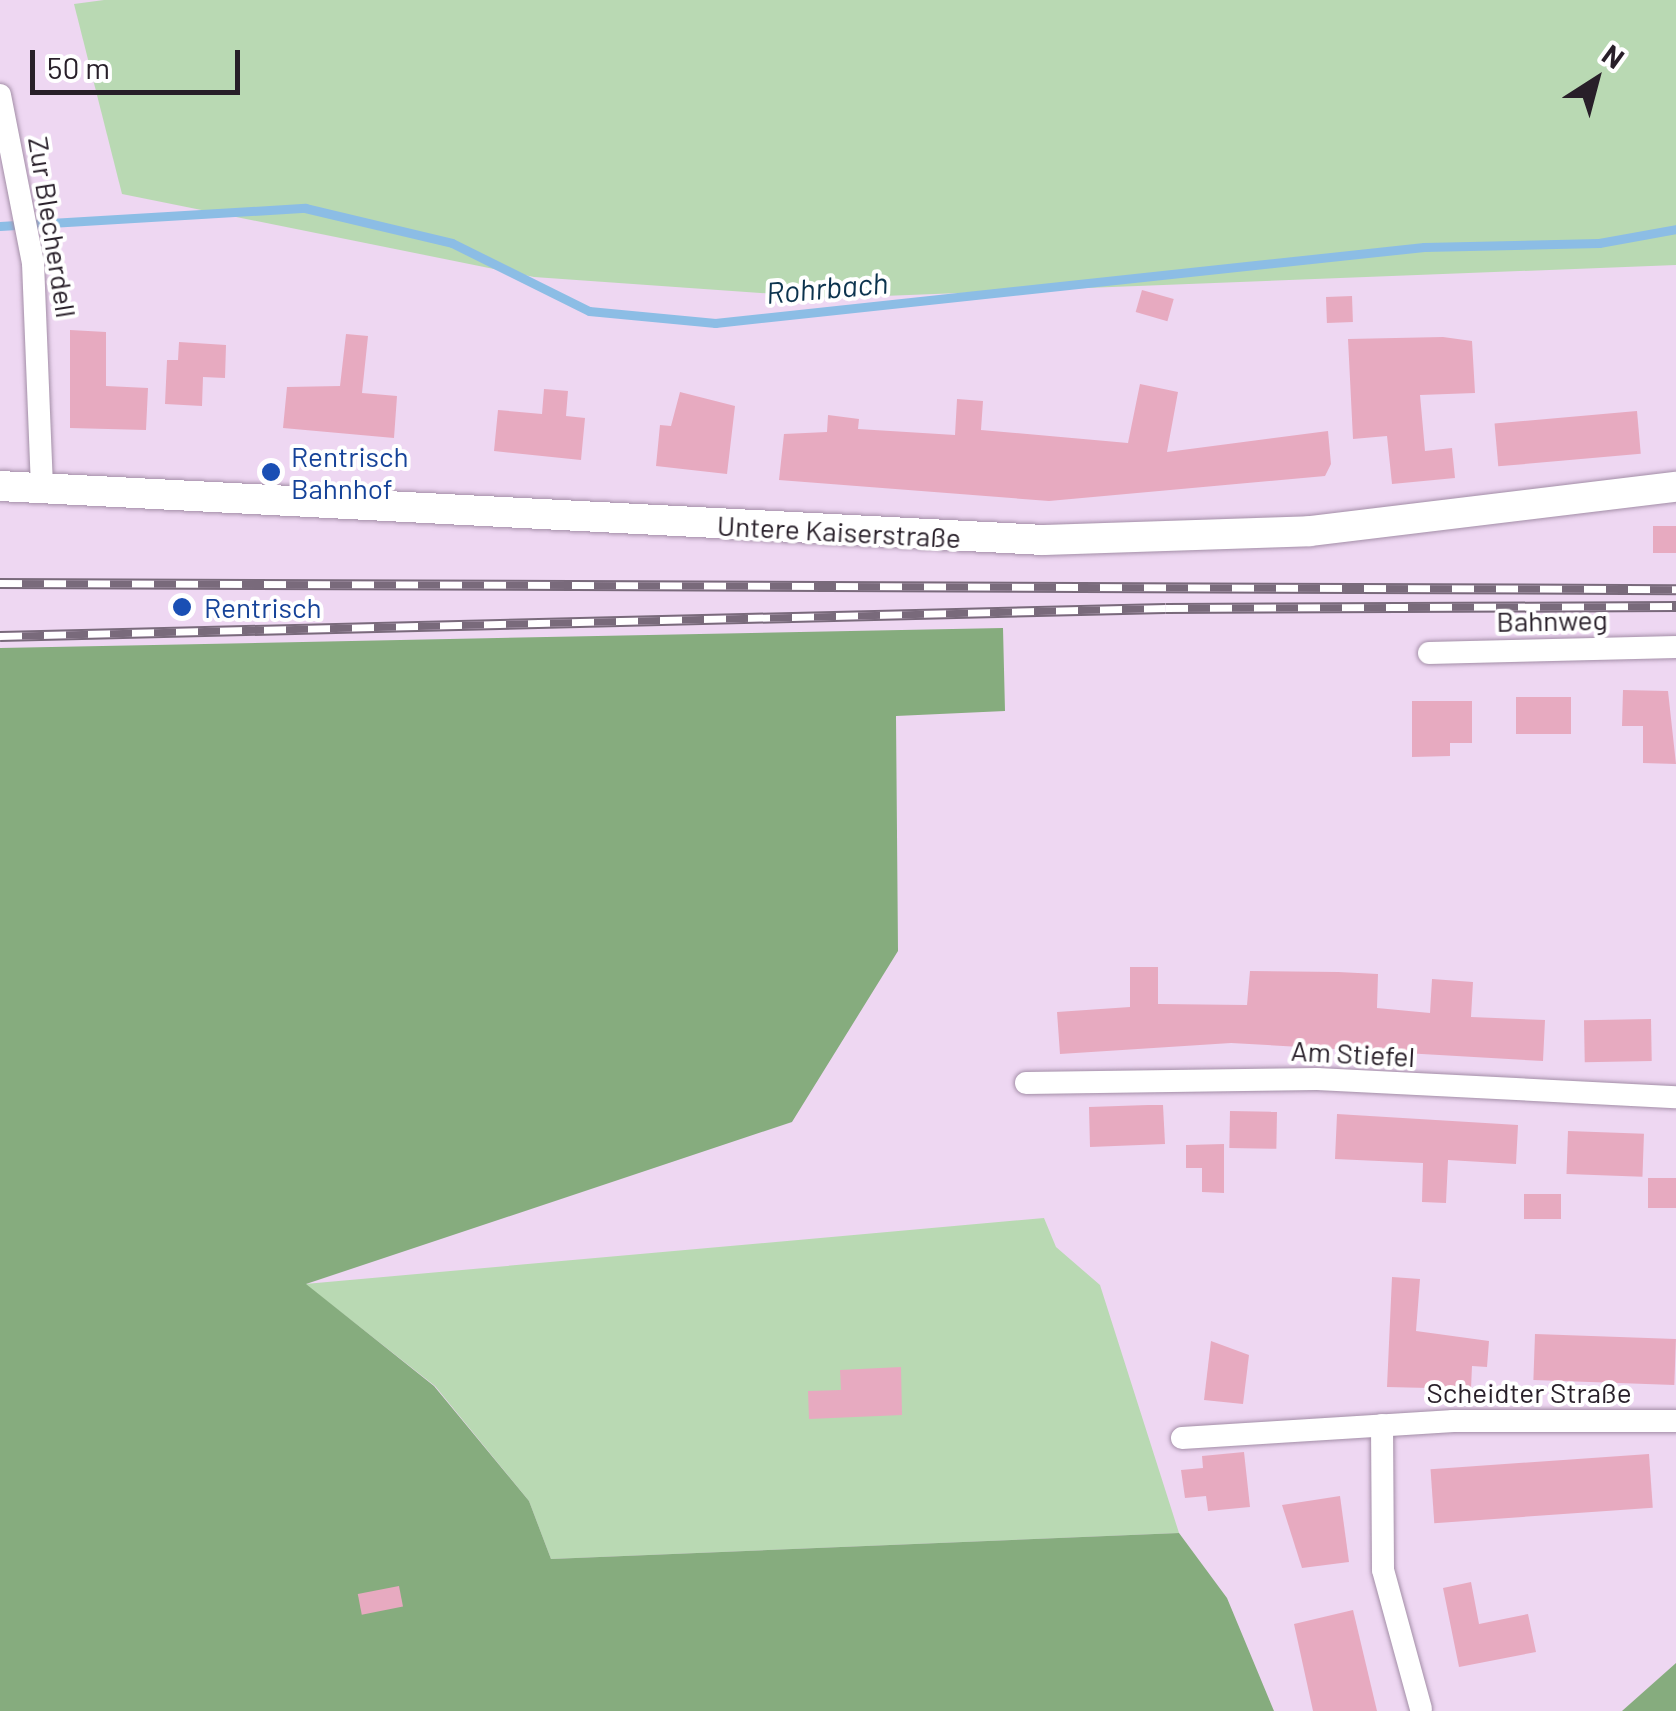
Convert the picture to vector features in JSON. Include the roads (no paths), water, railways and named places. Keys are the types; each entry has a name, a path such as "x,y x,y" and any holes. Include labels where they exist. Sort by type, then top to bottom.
{"main road":[{"name":"Untere Kaiserstraße","path":"0,486 1044,540 1310,531 1676,487"}],"street":[{"name":"Zur Blecherdell","path":"0,95 33,263 42,488"},
{"name":"Bahnweg","path":"1428,653 1676,647"},
{"name":"Am Stiefel","path":"1026,1083 1316,1079 1676,1097"},
{"name":"Scheidter Straße","path":"1182,1438 1382,1425 1676,1421"},
{"path":"1382,1425 1383,1570 1421,1709"}],"waterway":[{"name":"Rohrbach","path":"0,226 305,208 452,243 589,311 715,323 1424,247 1599,243 1676,229"}],"railway":[{"path":"0,583 1676,589"},
{"path":"0,636 1166,608 1676,606"}],"place":[{"name":"Rentrisch Bahnhof","path":"271,472"},
{"name":"Rentrisch","path":"182,607"}]}
